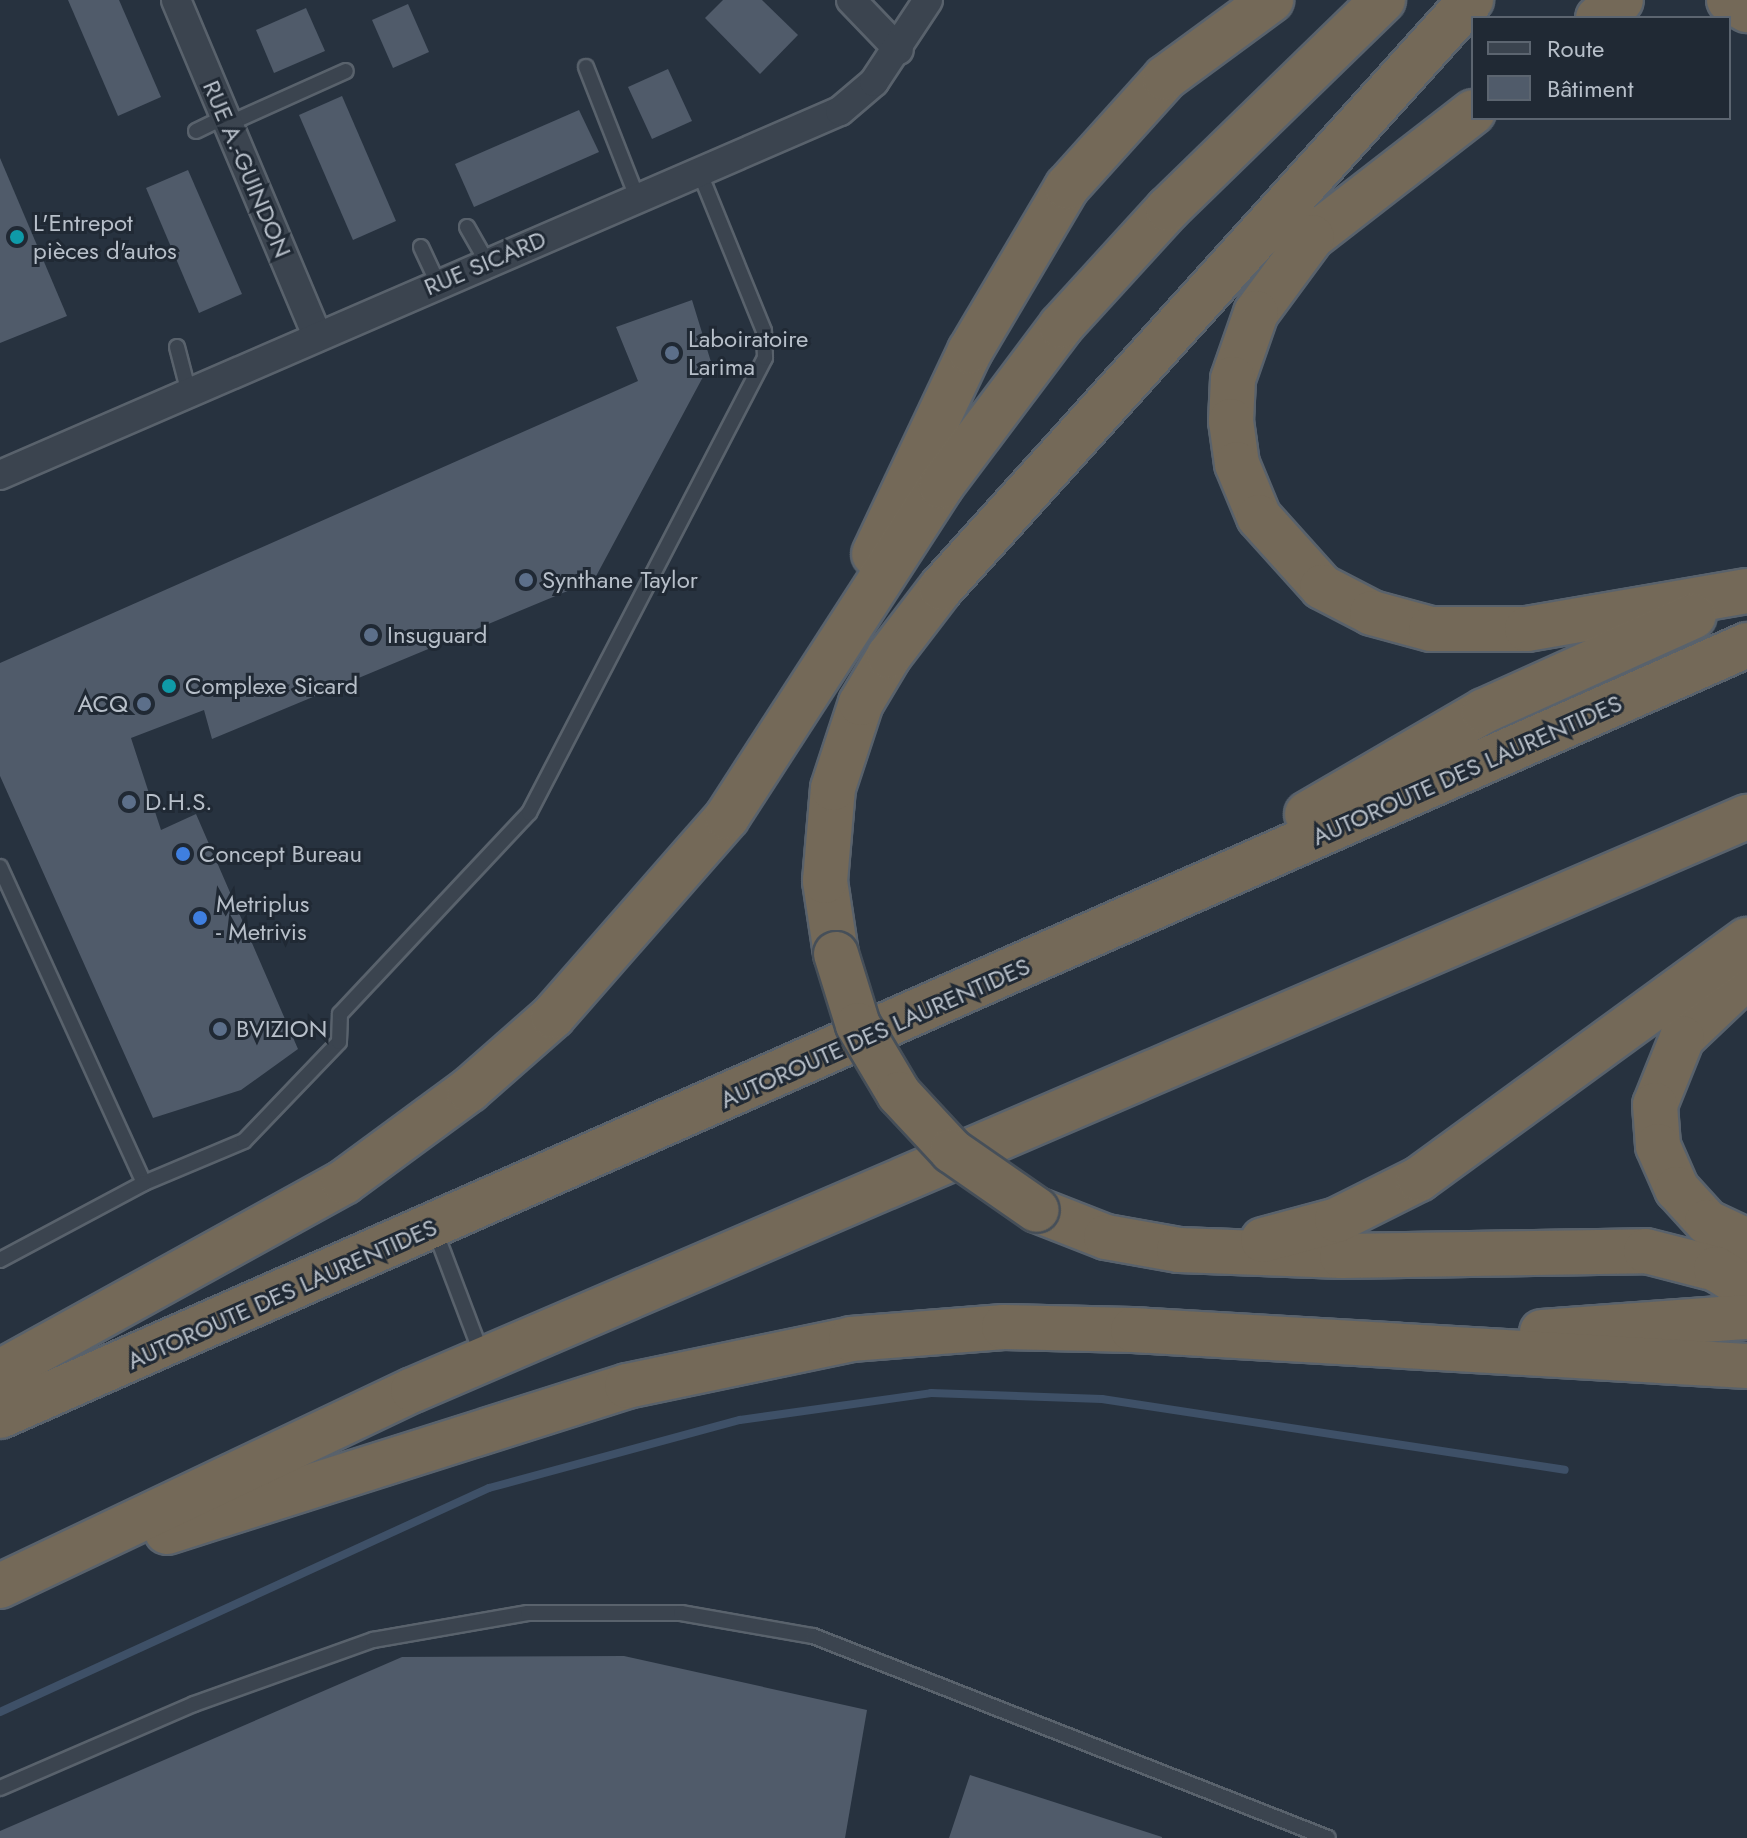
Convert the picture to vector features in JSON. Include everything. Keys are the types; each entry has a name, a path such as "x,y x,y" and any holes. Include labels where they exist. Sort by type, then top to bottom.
{"highway":[{"path":"833,657 898,494 1043,224 1138,105 1199,48 1271,0"},
{"path":"0,1372 299,1211 504,1062 678,881 833,657 948,476 1061,326 1168,209 1383,0"},
{"path":"1471,0 948,580 889,656 861,703 833,788 825,881 836,954 858,1025 906,1103 952,1151 1037,1210 1124,1241 1226,1250 1342,1256 1619,1248 1693,1261 1747,1288"},
{"path":"1601,16 1621,0"},
{"path":"1729,0 1747,10"},
{"path":"1471,114 1312,237 1256,313 1233,379 1231,421 1237,464 1259,517 1322,587 1372,613 1431,629 1527,629 1747,592"},
{"path":"1103,932 1484,711 1747,592"},
{"name":"AUTOROUTE DES LAURENTIDES","path":"0,1416 434,1228 1747,645"},
{"path":"10,1582 483,1359 1747,817"},
{"path":"1226,1250 1337,1220 1419,1179 1747,940"},
{"path":"1747,976 1676,1048 1660,1080 1655,1127 1666,1169 1689,1205 1747,1241"},
{"path":"1395,1345 1729,1318"},
{"path":"10,1582 614,1390 810,1345 1004,1327 1395,1345 1747,1366"}],"street":[{"path":"851,0 899,50"},
{"name":"RUE SICARD","path":"0,475 317,335 840,111 899,50 928,0"},
{"name":"RUE A.-GUINDON","path":"178,1 317,335"}],"lane":[{"path":"586,67 637,197"},
{"path":"196,131 346,71"},
{"path":"0,1260 144,1183 244,1141 339,1042 340,1014 529,813 765,358 764,331 699,171"},
{"path":"467,227 487,262"},
{"path":"421,247 438,283"},
{"path":"177,347 189,393"},
{"path":"0,867 144,1183"},
{"path":"434,1228 483,1359"},
{"path":"0,1788 194,1704 373,1640 528,1613 681,1613 813,1636 1328,1838"}],"building":[{"path":"68,0 119,0 161,97 118,116"},
{"path":"723,0 762,0 798,35 760,74 705,18"},
{"path":"408,4 429,52 393,68 372,20"},
{"path":"306,8 325,51 274,73 256,30"},
{"path":"668,69 692,121 652,139 628,87"},
{"path":"342,96 396,221 353,240 299,115"},
{"path":"579,110 599,152 474,207 455,164"},
{"name":"L'Entrepot pièces d'autos","path":"0,158 67,316 0,343"},
{"path":"188,170 242,294 199,313 146,188"},
{"name":"Complexe Sicard","path":"692,300 711,362 594,580 212,739 204,710 131,738 161,830 196,814 298,1049 241,1090 153,1118 0,776 0,663 638,381 616,327"},
{"path":"624,1656 867,1710 845,1838 0,1838 0,1831 402,1657"},
{"path":"970,1775 1162,1837 1162,1838 949,1838"}],"waterway":[{"path":"0,1712 489,1488 740,1420 931,1393 1102,1399 1565,1470"}],"place":[{"name":"L'Entrepot pièces d'autos","path":"17,237"},
{"name":"Laboiratoire Larima","path":"672,353"},
{"name":"Synthane Taylor","path":"526,580"},
{"name":"Insuguard","path":"371,635"},
{"name":"Complexe Sicard","path":"169,686"},
{"name":"ACQ","path":"144,704"},
{"name":"D.H.S.","path":"129,802"},
{"name":"Concept Bureau","path":"183,854"},
{"name":"Metriplus - Metrivis","path":"200,918"},
{"name":"BVIZION","path":"220,1029"}]}
